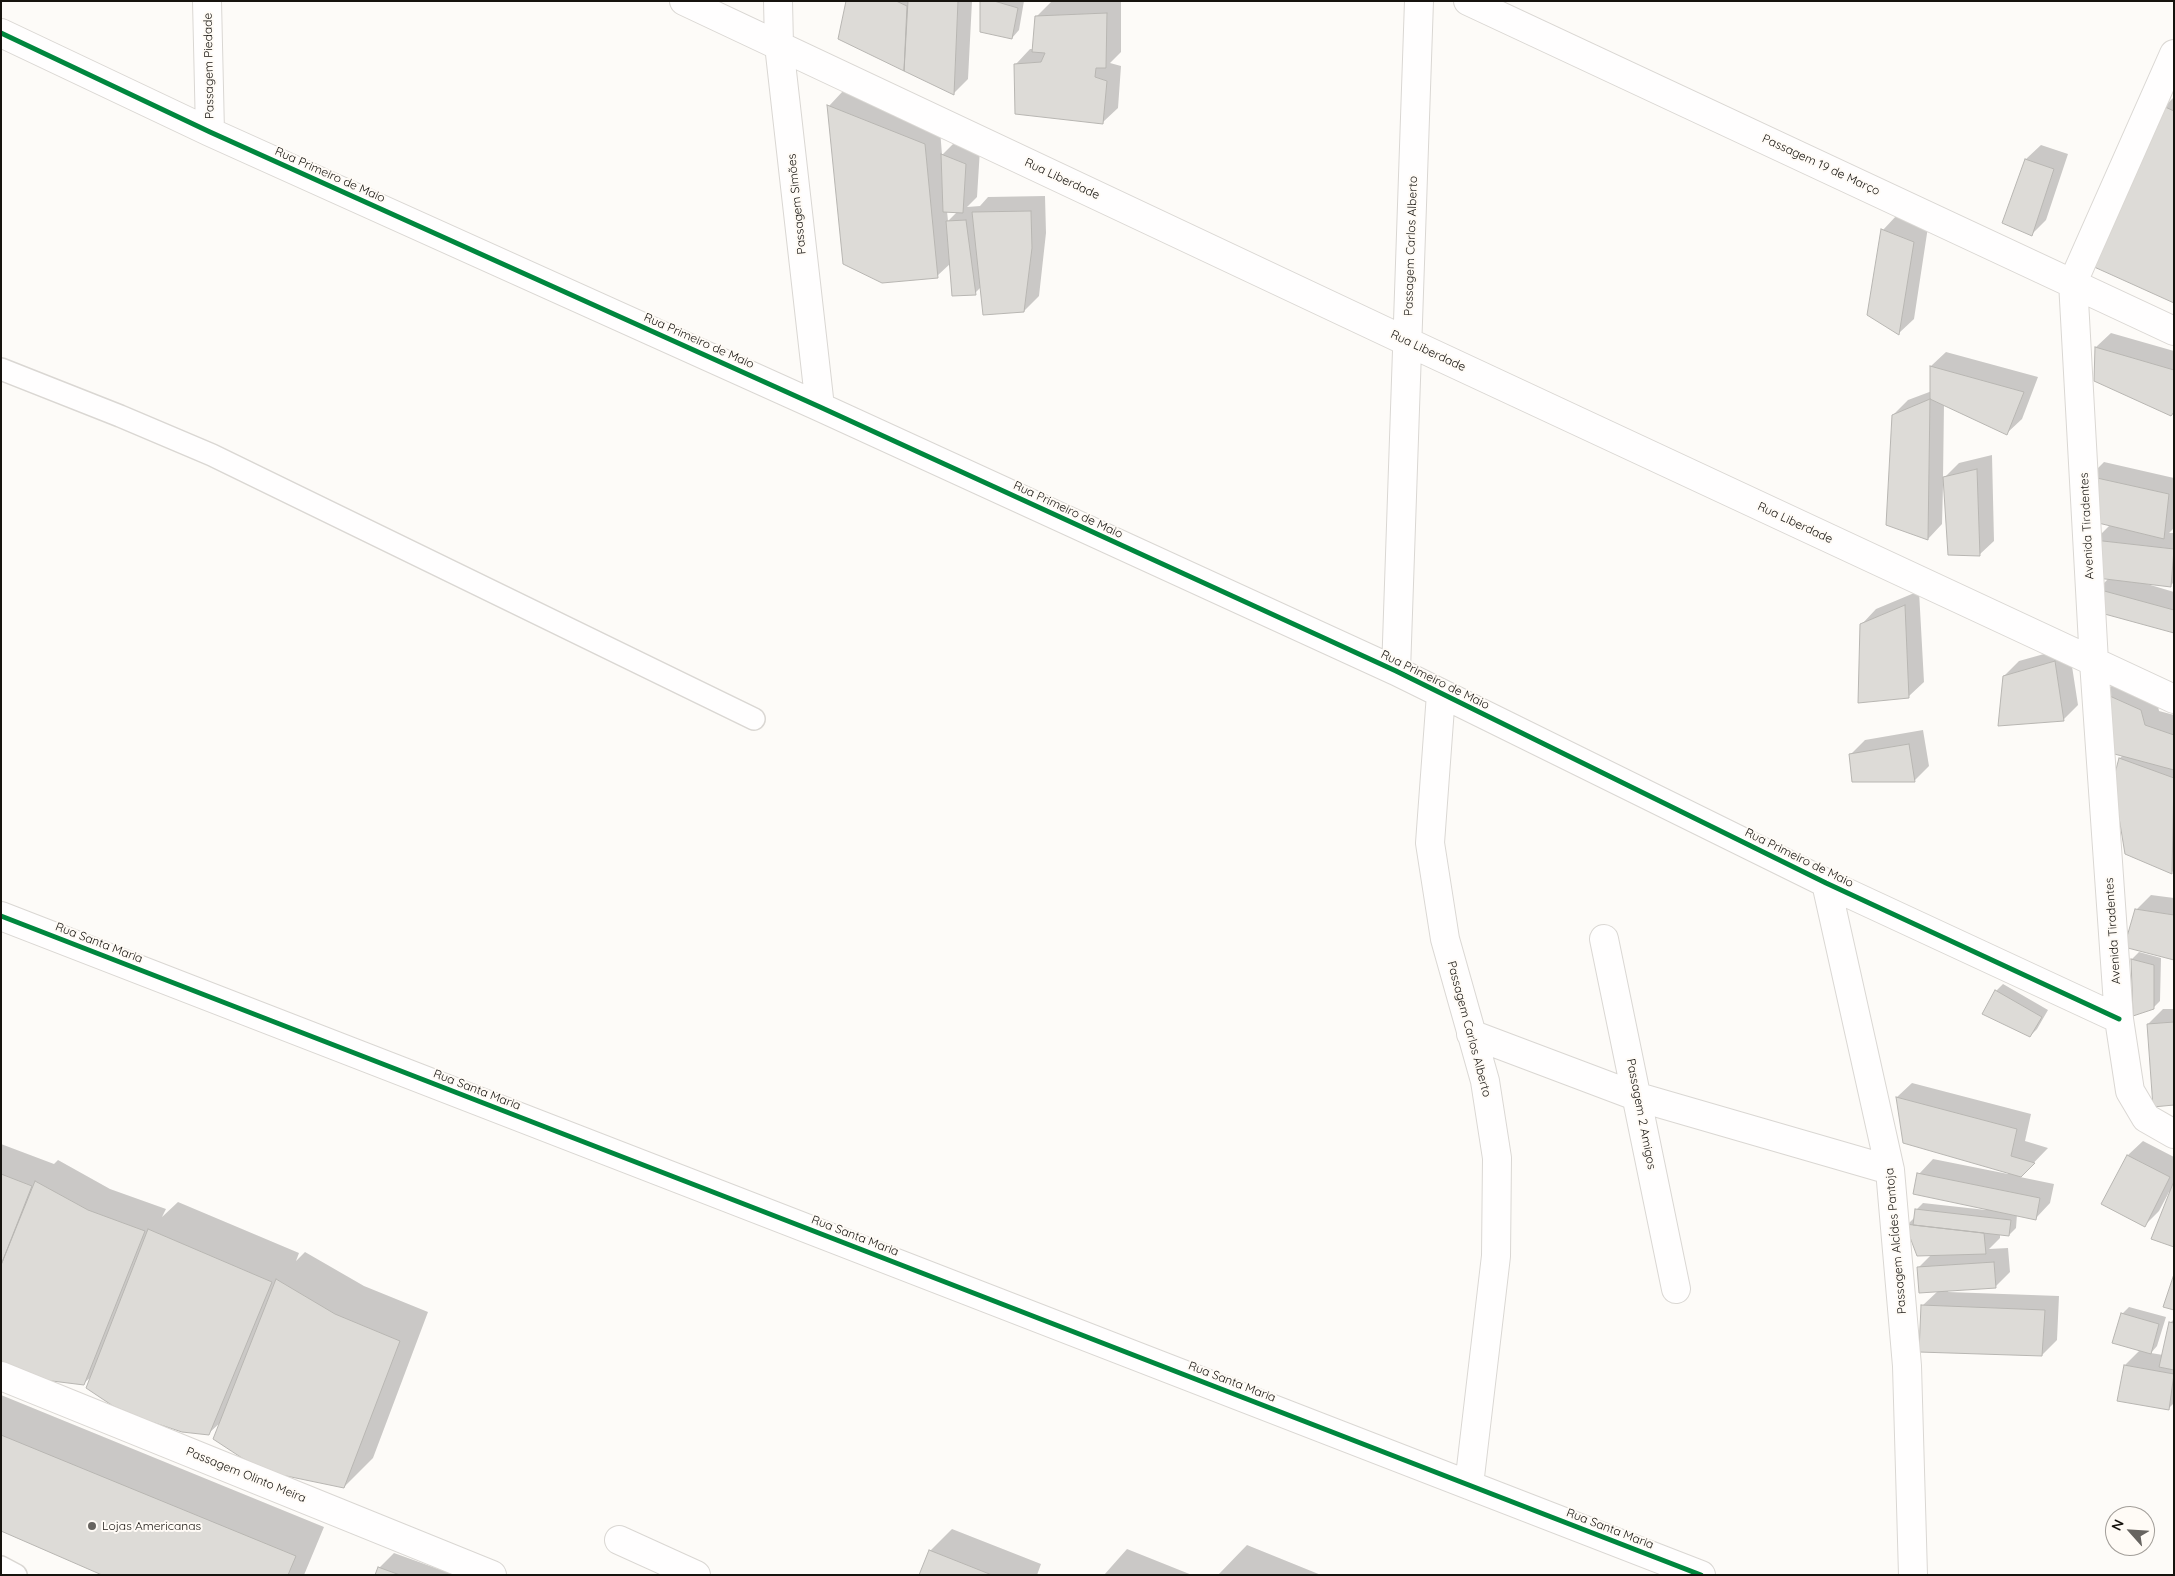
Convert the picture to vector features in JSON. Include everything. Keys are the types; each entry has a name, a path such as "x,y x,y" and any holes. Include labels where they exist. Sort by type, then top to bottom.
{"street":[{"name":"Passagem Piedade","path":"207,1 210,132"},
{"name":"Rua Liberdade","path":"684,1 1408,342 2174,698"},
{"name":"Passagem Simões","path":"778,1 780,46 820,407"},
{"name":"Passagem Carlos Alberto","path":"1396,671 1419,1"},
{"name":"Passagem 19 de Março","path":"1468,1 2074,282 2174,331"},
{"name":"Rua Primeiro de Maio","path":"1,33 210,132 820,407 1396,671 1826,883 2119,1019"},
{"name":"Avenida Tiradentes","path":"2174,54 2074,282 2094,662 2119,1019 2130,1091 2146,1118 2174,1134"},
{"name":"Passagem Carlos Alberto","path":"1441,694 1430,843 1445,939 1485,1081 1497,1168 1496,1256 1469,1484"},
{"name":"Passagem AlcÍdes Pantoja","path":"1826,883 1890,1170 1907,1366 1913,1575"},
{"name":"Rua Santa Maria","path":"1,916 1701,1575"},
{"name":"Passagem 2 Amigos","path":"1604,939 1676,1289"},
{"path":"1471,1034 1638,1097 1890,1170"},
{"name":"Passagem Olinto Meira","path":"1,1376 492,1575"},
{"path":"619,1540 696,1575"}],"lane":[{"path":"1,370 120,416 212,455 754,719"},
{"path":"1,1567 16,1575"}],"building":[{"path":"846,1 896,1 907,6 904,71 838,39"},
{"path":"908,1 958,1 954,95 904,71"},
{"path":"980,1 994,1 1018,8 1012,39 980,32"},
{"path":"1107,13 1106,68 1096,68 1095,77 1107,81 1103,124 1015,114 1014,64 1041,62 1045,53 1032,52 1035,16"},
{"path":"827,105 925,144 938,278 882,283 843,264"},
{"path":"2163,106 2174,111 2174,303 2092,266"},
{"path":"941,154 966,164 963,213 943,212"},
{"path":"2025,159 2054,169 2032,236 2002,223"},
{"path":"1031,211 1032,248 1024,312 983,315 972,212"},
{"path":"966,220 976,295 952,296 946,221"},
{"path":"1881,229 1914,242 1899,335 1867,315"},
{"path":"2095,347 2174,370 2174,412 2171,416 2094,381"},
{"path":"1930,366 2024,392 2007,435 1930,399"},
{"path":"1930,399 1928,540 1886,525 1892,415"},
{"path":"1977,469 1980,556 1948,555 1943,477"},
{"path":"2088,476 2169,494 2164,539 2086,520"},
{"path":"2094,540 2174,549 2171,587 2089,577"},
{"path":"2097,589 2174,610 2174,633 2090,610"},
{"path":"1905,605 1909,698 1858,703 1860,624"},
{"path":"2055,661 2064,721 1998,726 2003,676"},
{"path":"2103,693 2141,710 2145,725 2174,735 2174,770 2107,752"},
{"path":"1909,744 1915,782 1852,782 1849,754"},
{"path":"2119,758 2174,778 2172,874 2125,854 2113,781"},
{"path":"2135,909 2174,915 2174,960 2124,947"},
{"path":"2131,959 2154,965 2154,1009 2133,1016"},
{"path":"1995,990 2042,1017 2030,1037 1982,1014"},
{"path":"2174,1022 2174,1105 2153,1107 2147,1024"},
{"path":"1896,1097 2017,1129 2011,1156 2035,1163 2021,1177 1903,1143"},
{"path":"2127,1155 2170,1177 2145,1227 2101,1204"},
{"path":"1917,1173 2040,1198 2036,1220 1913,1194"},
{"path":"1,1174 32,1186 1,1265"},
{"path":"35,1181 88,1210 145,1231 84,1385 52,1381 21,1374 1,1363 1,1265"},
{"path":"2174,1181 2174,1247 2151,1239"},
{"path":"1915,1209 2011,1220 2009,1236 1913,1225"},
{"path":"1905,1224 1984,1233 1986,1254 1917,1256"},
{"path":"148,1229 272,1282 209,1435 182,1432 149,1421 113,1406 86,1388"},
{"path":"1994,1262 1996,1288 1919,1293 1917,1267"},
{"path":"2174,1274 2174,1310 2163,1307"},
{"path":"276,1279 335,1314 400,1341 344,1488 272,1473 242,1458 213,1439"},
{"path":"1921,1305 2045,1310 2042,1356 1919,1352"},
{"path":"2121,1313 2159,1324 2151,1354 2112,1343"},
{"path":"2169,1322 2174,1323 2174,1370 2159,1367"},
{"path":"2124,1365 2174,1374 2169,1410 2117,1401"},
{"path":"1,1435 296,1556 288,1575 102,1575 1,1531"},
{"path":"929,1550 992,1575 919,1575"},
{"path":"378,1567 400,1575 375,1575"}],"cycle path":[{"path":"1,33 210,132 820,407 1396,671 1826,883 2119,1019"},
{"path":"1,916 1701,1575"}],"place":[{"name":"Lojas Americanas","path":"92,1526"}]}
